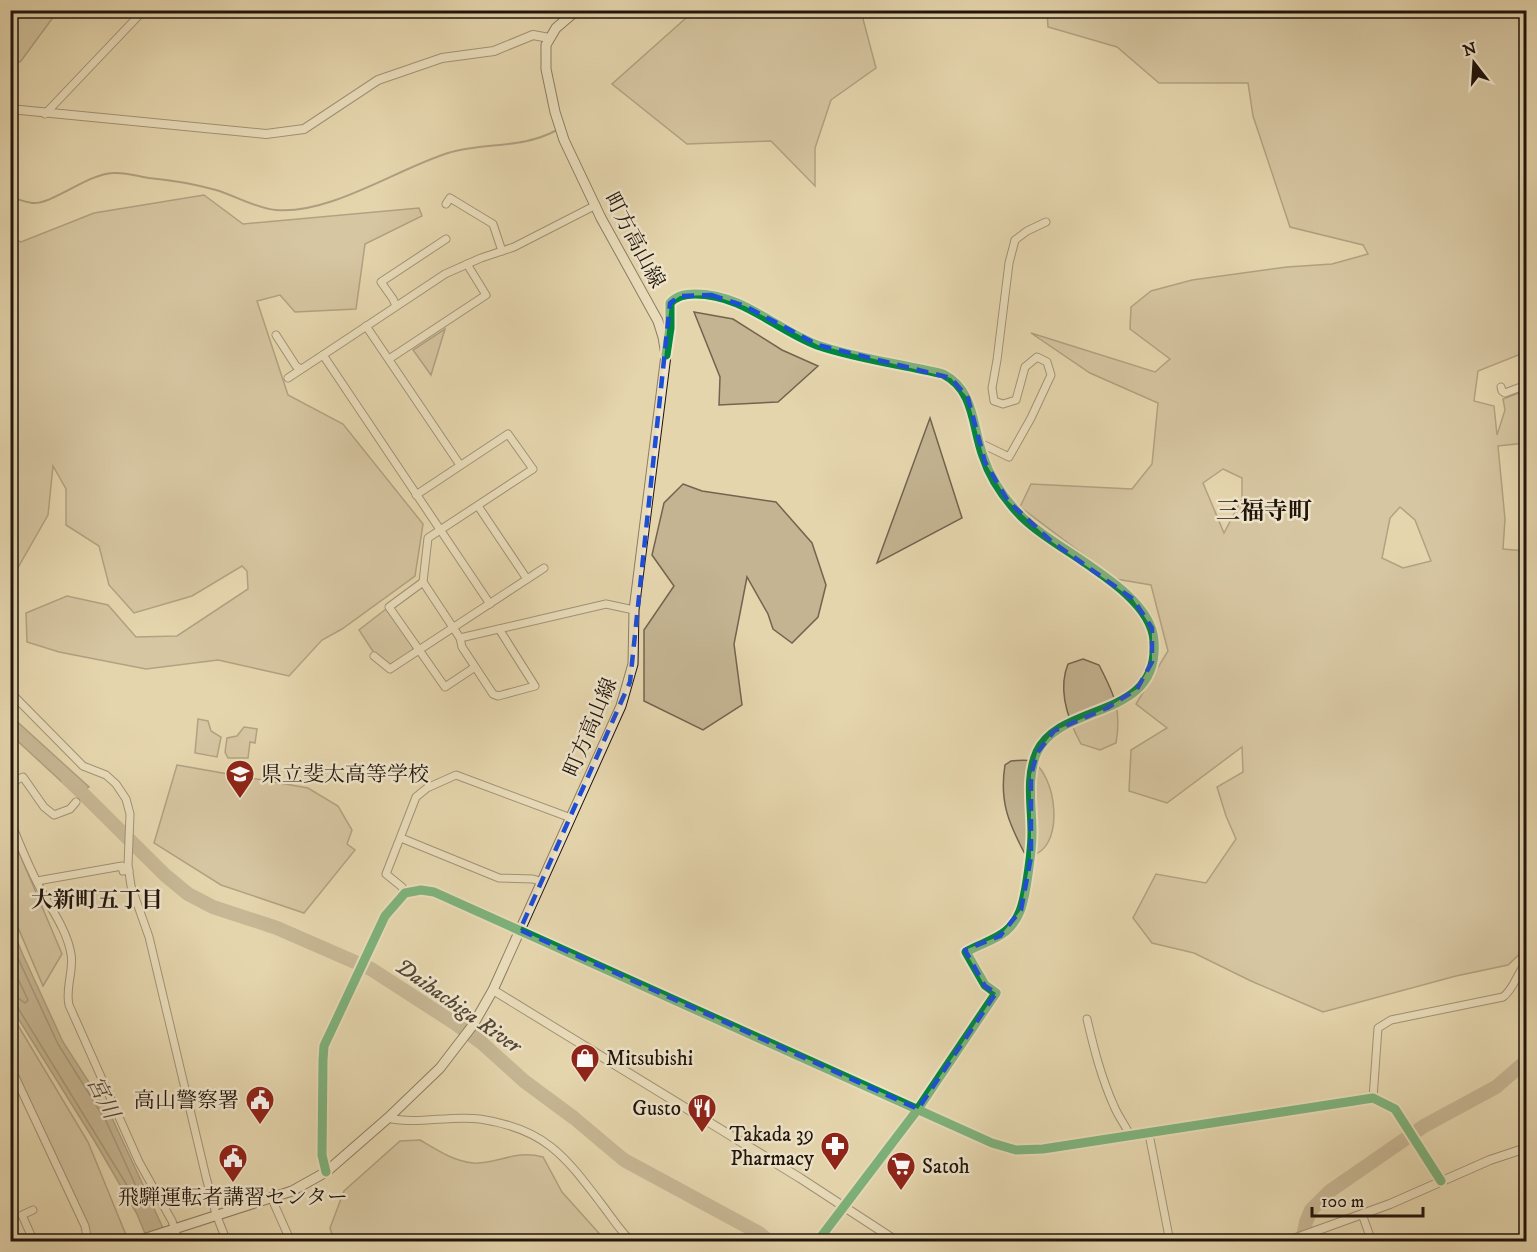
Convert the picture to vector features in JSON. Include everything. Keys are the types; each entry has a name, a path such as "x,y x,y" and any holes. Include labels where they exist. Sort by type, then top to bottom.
{"main road":[{"path":"549,38 561,22 577,10"},
{"name":"町方高山線","path":"134,1242 304,1185 326,1172 421,1088 454,1050 493,990 619,713 630,682 633,664 634,610 666,355 665,344 658,321 619,252 559,129 546,69 546,45 549,38"}],"street":[{"path":"45,114 144,10"},
{"path":"10,109 267,134 297,131 310,126 387,75 442,58 494,51 533,35 549,38"},
{"path":"446,204 450,198 493,224 502,251"},
{"path":"288,378 445,274 514,247 596,205"},
{"path":"978,442 1010,457 1051,375 1047,362 1037,357 1025,368 1016,400 1003,404 994,401 992,388 1009,263 1015,240 1046,222"},
{"path":"396,306 381,282 446,239"},
{"path":"389,359 486,295 467,264"},
{"path":"666,355 670,328 669,309 674,299 699,294 732,300 818,345 943,374 951,378 968,398 978,442 989,471 1008,501 1029,523 1051,541 1117,585 1149,620 1154,634 1155,648 1150,669 1137,689 1115,705 1054,731 1040,747 1031,775 1032,846 1021,910 1013,924 1000,936 966,952 985,985 996,993 918,1109 817,1242"},
{"path":"366,326 460,465"},
{"path":"276,335 296,366 301,369"},
{"path":"323,355 490,604"},
{"path":"1501,387 1505,393 1527,385"},
{"path":"416,495 508,434 533,469 428,538 423,582 493,694 498,696 535,686 499,629"},
{"path":"478,506 527,579"},
{"path":"374,656 390,669 544,568"},
{"path":"423,582 388,607 445,687 475,667"},
{"path":"460,638 606,604 634,610"},
{"path":"10,692 83,766 106,775 116,784 126,800 130,819 131,886 149,937 216,1214 227,1242"},
{"path":"405,893 402,887 386,874 407,824 410,809 416,797 427,788 456,775 571,818"},
{"path":"10,783 23,777 44,807 54,815 70,809 76,802"},
{"path":"10,820 37,881 64,932 71,955 69,1005 139,1162 179,1242"},
{"path":"401,838 499,878 533,879 542,882"},
{"path":"37,881 122,866 123,871 129,868"},
{"path":"326,1172 322,1155 323,1053 329,1034 385,916 405,893 421,890 434,892 992,1143 1016,1150 1043,1149 1149,1134 1373,1098 1395,1109 1441,1181"},
{"path":"1373,1098 1378,1028 1390,1020 1503,997 1511,989 1527,963"},
{"path":"493,990 791,1172 898,1242"},
{"path":"1087,1018 1093,1049 1102,1077 1113,1105 1130,1136"},
{"path":"10,1066 85,1226 88,1242"},
{"path":"388,1118 401,1121 442,1118 478,1119 502,1124 538,1137 552,1145 574,1168 632,1242"},
{"path":"1149,1134 1170,1242"},
{"path":"1286,1241 1362,1214 1490,1160 1526,1150"},
{"path":"271,1197 291,1242"},
{"path":"33,1210 22,1215 34,1242"},
{"path":"1362,1214 1372,1242"}],"highlighted area":[{"path":"711,295 745,306 818,345 951,378 968,398 985,462 1008,501 1051,541 1133,599 1152,628 1152,662 1137,689 1107,708 1054,731 1037,753 1031,775 1031,857 1021,910 1000,936 965,950 985,986 996,993 918,1109 520,930 630,682 670,303 680,296"}],"shaded area":[{"path":"11,10 53,11 54,16 21,61 11,67"},
{"path":"695,10 865,11 863,19 876,68 831,100 815,148 815,186 771,141 687,144 612,84"},
{"path":"1047,11 1526,11 1526,352 1478,371 1474,401 1494,406 1497,435 1505,410 1503,399 1524,391 1526,399 1526,443 1498,446 1505,519 1503,549 1526,551 1526,948 1508,965 1456,976 1323,1012 1194,953 1152,943 1133,918 1156,874 1206,883 1236,839 1217,787 1243,772 1242,747 1167,803 1129,791 1131,750 1167,728 1136,704 1168,651 1151,585 1116,579 1020,507 1031,484 1132,489 1152,464 1158,403 1090,373 1031,333 1155,372 1170,359 1130,329 1131,307 1151,291 1192,280 1287,267 1332,264 1368,254 1363,245 1290,227 1253,116 1248,83 1159,83 1117,47 1048,27","holes":["1223,469 1242,478 1242,499 1224,533 1203,483","1400,507 1415,520 1431,561 1403,568 1382,558 1390,518"]},
{"path":"204,195 243,224 419,208 422,216 365,244 356,309 295,312 280,295 257,301 288,395 343,424 423,524 415,576 342,629 322,640 289,676 218,660 146,669 59,652 27,642 26,613 67,596 108,605 136,637 177,636 248,589 247,571 242,566 192,596 134,613 109,585 99,546 66,525 66,489 53,466 48,515 16,571 11,571 11,238 21,242 94,213"},
{"path":"694,312 733,319 782,350 818,366 778,402 719,405 720,377"},
{"path":"445,329 431,375 413,350"},
{"path":"930,418 962,518 877,563"},
{"path":"683,484 702,491 776,502 812,543 826,585 818,617 792,643 773,629 768,614 747,577 734,644 742,705 703,730 644,701 644,630 674,586 652,555 664,503"},
{"path":"386,609 413,646 413,651 390,665 374,653 359,630"},
{"path":"1083,659 1099,665 1113,694 1117,711 1116,743 1100,750 1081,744 1068,715 1064,695 1068,664"},
{"path":"198,719 208,721 211,731 221,737 217,757 195,753"},
{"path":"244,727 257,729 255,743 250,742 248,758 228,758 225,752 227,738 237,736"},
{"path":"1028,760 1039,768 1047,780 1052,795 1053,828 1048,842 1039,852 1026,856 1010,823 1003,790 1005,765 1011,761"},
{"path":"177,765 308,788 338,806 352,830 347,844 355,850 304,913 221,885 154,843"},
{"path":"10,831 62,954 43,986 11,911"},
{"path":"10,1012 88,1142 126,1235 106,1241 91,1241 11,1060"},
{"path":"420,1140 452,1157 473,1163 523,1155 543,1157 562,1192 606,1241 334,1241 330,1228 344,1191 400,1141"}],"water":[{"path":"10,716 89,787 76,795 11,735"},
{"path":"10,924 63,1042 112,1118 169,1241 148,1241 137,1214 94,1140 11,1007"}],"waterway":[{"path":"10,197 29,203 40,202 60,195 92,178 118,173 208,188 268,209 297,210 340,198 448,153 475,147 516,143 542,137 555,131"},
{"name":"Daihachiga River","path":"68,779 165,875 188,894 213,907 277,928 371,969 482,1043 524,1081 574,1118 624,1160 759,1233 770,1242"},
{"name":"Daihachiga River","path":"1302,1242 1311,1210 1330,1191 1424,1126 1496,1087 1526,1061"}],"cycle path":[{"path":"666,355 670,328 670,303 676,298 695,294 712,296 744,306 817,345 864,358 943,374 961,389 967,399 986,464 993,480 1008,501 1035,528 1098,572 1137,604 1149,622 1154,641 1152,667 1142,685 1126,698 1066,724 1049,736 1037,752 1030,792 1031,853 1020,911 1006,931 966,952 985,985 996,993 918,1109 817,1242"},
{"path":"326,1172 322,1155 324,1046 385,916 405,893 421,890 434,892 992,1143 1016,1150 1043,1149 1373,1098 1395,1109 1441,1181"}],"place":[{"name":"県立斐太高等学校","path":"240,800"},
{"name":"Mitsubishi","path":"585,1084"},
{"name":"高山警察署","path":"260,1126"},
{"name":"Gusto","path":"702,1134"},
{"name":"Takada 39 Pharmacy","path":"835,1172"},
{"name":"飛騨運転者講習センター","path":"233,1184"},
{"name":"Satoh","path":"901,1192"}],"district":[{"name":"三福寺町","path":"1264,511"},
{"name":"大新町五丁目","path":"97,899"}],"water label":[{"name":"宮川","path":"104,1097"}]}
